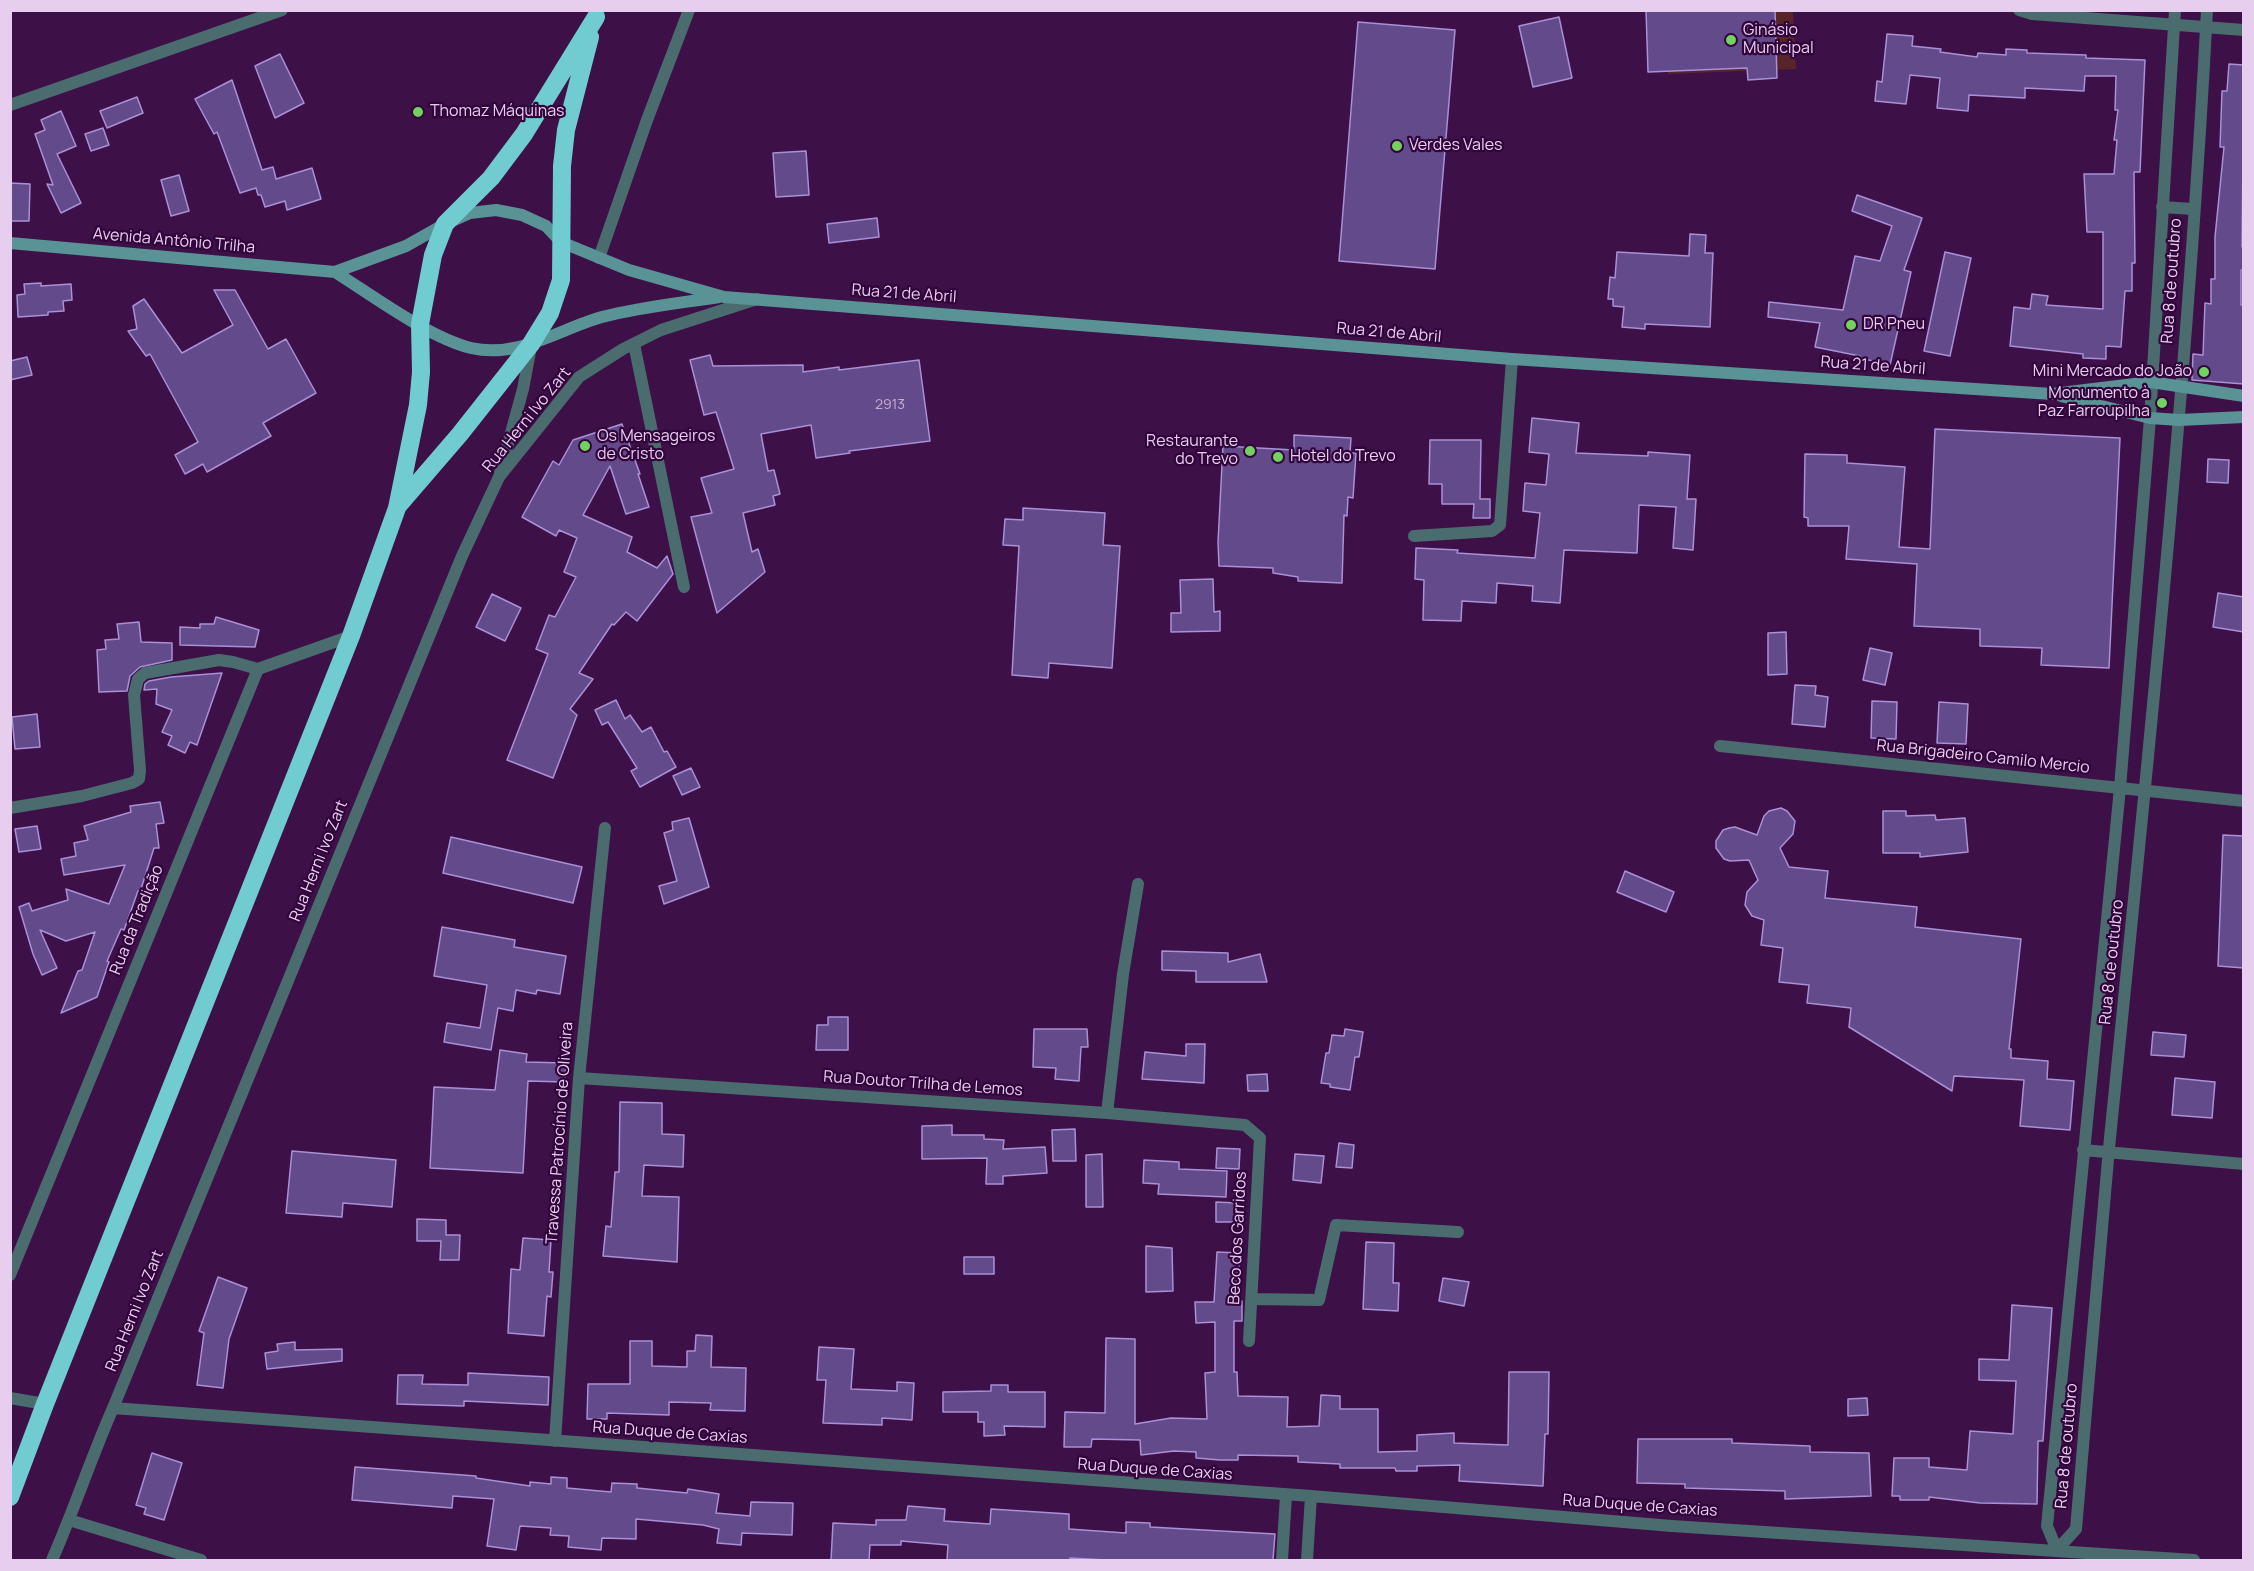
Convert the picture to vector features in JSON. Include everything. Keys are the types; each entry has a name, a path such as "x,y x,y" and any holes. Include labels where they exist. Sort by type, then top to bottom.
{"highway":[{"path":"10,1497 351,636 396,508 418,405 421,372 420,324 433,255 445,224 491,178 525,134 597,14"},
{"path":"396,508 460,434 531,344 550,313 561,280 562,166 566,130 597,14"}],"street":[{"path":"10,105 282,10"},
{"path":"599,258 647,120 689,10"},
{"path":"2019,10 2032,14 2081,14 2174,25 2244,30"},
{"name":"Rua 8 de outubro","path":"2175,10 2150,418 2120,788 2047,1526 2057,1550 2076,1530 2109,1152 2146,791 2179,420 2207,10"},
{"path":"2162,207 2193,208"},
{"path":"445,224 470,213 496,210 522,215 546,226 561,242"},
{"name":"Avenida Antônio Trilha","path":"10,243 335,272 406,246 445,224"},
{"name":"Rua 21 de Abril","path":"561,242 629,270 724,297 1512,359 2052,393 2151,382 2244,396"},
{"name":"Avenida Antônio Trilha","path":"335,272 420,324"},
{"name":"Rua 21 de Abril","path":"531,344 601,318 724,297"},
{"name":"Rua Herni Ivo Zart","path":"52,1560 93,1453 462,556 499,477 579,377 661,330 759,299"},
{"path":"420,324 445,340 473,348 502,350 531,344 523,389 499,477"},
{"path":"634,344 684,587"},
{"path":"1414,536 1492,531 1500,525 1512,359"},
{"name":"Rua 21 de Abril","path":"2052,393 2150,418 2179,420 2244,417"},
{"path":"10,808 82,796 132,783 139,779 134,695 138,679 145,673 219,660 258,669 351,636"},
{"name":"Rua da Tradição","path":"10,1275 258,669"},
{"name":"Rua Brigadeiro Camilo Mercio","path":"1720,746 2244,801"},
{"name":"Travessa Patrocínio de Oliveira","path":"555,1441 579,1078 605,828"},
{"path":"1107,1113 1123,974 1138,884"},
{"name":"Rua Doutor Trilha de Lemos","path":"579,1078 1107,1113 1245,1125 1260,1138"},
{"name":"Beco dos Garridos","path":"1249,1341 1260,1138"},
{"path":"2083,1150 2244,1164"},
{"path":"1252,1299 1319,1300 1336,1225 1458,1232"},
{"path":"10,1398 45,1404"},
{"name":"Rua Duque de Caxias","path":"113,1408 1311,1496 1672,1526 2194,1560"},
{"path":"1281,1560 1286,1495"},
{"path":"1307,1560 1311,1496"},
{"path":"69,1520 201,1560"}],"shaded area":[{"name":"Ginásio Municipal","path":"1666,11 1793,11 1796,69 1668,74"}],"building":[{"name":"Ginásio Municipal","path":"1646,10 1775,10 1777,78 1748,80 1747,68 1648,72"},
{"path":"1559,17 1572,78 1533,87 1519,26"},
{"name":"Verdes Vales","path":"1358,22 1455,30 1435,269 1339,261"},
{"path":"1887,34 1913,36 1912,46 1941,49 1940,52 1977,57 1978,53 2006,55 2006,49 2027,50 2027,53 2086,55 2086,58 2145,60 2140,172 2134,172 2135,263 2132,263 2132,291 2125,291 2121,347 2106,346 2106,359 2083,358 2083,354 2010,346 2014,307 2030,309 2032,294 2048,296 2046,305 2103,309 2103,232 2087,232 2084,174 2114,174 2117,140 2114,140 2118,110 2115,110 2116,76 2085,76 2084,91 2025,88 2025,98 1969,95 1968,111 1937,108 1940,78 1910,75 1906,104 1875,101 1877,81 1882,82"},
{"path":"280,54 304,103 275,118 255,66"},
{"path":"2229,64 2244,65 2241,305 2244,305 2244,384 2192,380 2193,354 2203,355 2205,303 2211,304 2211,279 2215,279 2215,237 2224,147 2220,147 2222,91 2227,91"},
{"path":"232,80 262,170 273,167 276,179 312,168 321,199 287,210 285,201 265,207 256,188 240,193 217,132 214,134 195,99"},
{"path":"137,97 143,113 107,128 100,111"},
{"path":"61,111 76,146 57,154 81,203 61,213 47,184 53,185 35,134 45,130 41,120"},
{"path":"103,128 109,145 91,151 85,134"},
{"path":"806,151 809,195 776,197 773,153"},
{"path":"179,175 189,211 171,216 161,180"},
{"path":"10,183 30,184 29,221 10,221"},
{"path":"1857,195 1922,218 1904,270 1911,272 1890,365 1815,347 1820,323 1768,317 1769,302 1843,310 1855,256 1880,261 1892,226 1852,211"},
{"path":"877,218 879,237 829,243 827,224"},
{"path":"1690,234 1706,235 1705,253 1713,253 1710,327 1645,324 1645,329 1622,327 1624,307 1613,306 1613,299 1608,299 1610,277 1615,278 1617,252 1689,256"},
{"path":"1945,252 1971,258 1950,356 1924,351"},
{"path":"41,283 41,286 71,284 72,300 63,301 64,311 48,312 48,315 18,317 17,295 25,294 24,284"},
{"path":"214,290 235,290 268,349 286,339 316,393 263,423 271,436 207,472 203,464 185,474 175,455 198,442 150,354 146,356 128,331 137,329 133,306 144,299 182,353 233,325"},
{"path":"710,355 713,366 803,365 803,372 919,360 930,441 849,451 850,453 816,458 811,425 761,434 768,471 774,470 780,494 773,496 775,505 743,513 752,552 758,549 765,572 717,613 691,517 712,513 701,478 734,469 716,412 704,415 690,360"},
{"path":"27,357 32,375 10,380 10,361"},
{"path":"1532,418 1579,423 1576,453 1648,456 1648,452 1690,455 1687,499 1696,499 1693,550 1673,548 1676,507 1639,505 1637,553 1564,550 1560,603 1532,601 1533,586 1497,583 1496,603 1462,601 1461,621 1423,620 1424,580 1415,579 1416,548 1535,558 1540,513 1523,511 1525,483 1546,485 1549,454 1529,452"},
{"path":"622,424 649,507 626,514 610,466 583,515 632,537 627,552 657,568 667,556 673,574 637,621 626,612 614,625 612,624 579,673 593,679 570,709 577,715 553,778 507,760 548,654 536,649 549,615 555,617 576,577 564,572 577,538 559,530 556,536 522,517 553,461 559,465 573,440"},
{"path":"1935,429 2120,438 2109,668 2041,665 2042,648 1980,646 1980,629 1914,626 1917,564 1846,559 1849,526 1808,526 1808,518 1804,517 1805,454 1847,455 1847,463 1905,467 1899,547 1930,549"},
{"path":"1294,435 1351,438 1350,453 1356,453 1353,498 1348,497 1347,516 1344,515 1342,583 1298,581 1298,577 1273,573 1273,568 1219,566 1223,446 1294,450"},
{"path":"1430,440 1481,440 1480,499 1490,499 1490,518 1473,518 1474,504 1442,504 1442,484 1429,484"},
{"path":"2208,459 2229,460 2228,483 2207,482"},
{"path":"1023,508 1105,513 1103,545 1120,546 1112,668 1049,663 1048,678 1012,675 1019,546 1003,545 1005,519 1023,520"},
{"path":"1213,579 1214,612 1220,611 1220,631 1171,632 1171,613 1181,613 1180,580"},
{"path":"2218,593 2244,597 2244,632 2213,627"},
{"path":"492,594 521,608 505,641 476,627"},
{"path":"216,617 259,630 255,647 180,645 180,627 200,628 200,624 214,624"},
{"path":"139,622 141,642 172,643 172,660 140,667 130,676 127,691 99,692 97,650 106,649 105,640 119,639 117,624"},
{"path":"1786,632 1787,674 1768,675 1768,633"},
{"path":"1870,648 1892,653 1885,685 1863,680"},
{"path":"222,673 197,745 190,742 185,753 168,745 172,736 162,732 172,710 156,704 157,689 144,690 145,684 149,681 171,677"},
{"path":"1795,685 1816,686 1815,695 1828,697 1825,727 1792,724"},
{"path":"616,700 625,719 630,715 642,732 651,727 664,752 667,751 676,767 640,787 631,771 637,768 608,722 602,725 595,710"},
{"path":"1872,701 1897,702 1896,739 1871,738"},
{"path":"1939,702 1968,704 1966,744 1937,743"},
{"path":"37,714 40,747 15,749 12,717"},
{"path":"691,768 700,787 682,795 673,776"},
{"path":"160,802 164,823 156,824 159,848 154,848 140,892 138,891 124,930 121,929 107,961 109,962 97,997 61,1013 78,971 82,970 95,932 66,941 40,930 57,968 42,975 19,907 29,903 32,911 68,900 66,889 109,904 125,865 64,875 61,859 76,856 74,843 88,840 84,826 131,812 130,806"},
{"path":"1781,808 1787,811 1795,821 1793,834 1780,848 1789,867 1828,871 1825,898 1917,907 1915,927 2021,939 2009,1049 2011,1049 2011,1058 2048,1061 2047,1079 2074,1081 2070,1130 2020,1126 2024,1080 1954,1076 1952,1091 1849,1027 1851,1008 1807,1003 1809,985 1779,982 1783,948 1761,945 1764,920 1752,916 1745,905 1747,892 1758,880 1749,860 1724,859 1716,848 1716,841 1723,830 1735,827 1757,835 1764,816 1769,811"},
{"path":"1883,811 1906,811 1906,816 1935,815 1936,820 1965,818 1968,852 1920,857 1920,853 1883,853"},
{"path":"689,818 709,887 664,904 659,886 677,881 664,833 673,830 672,822"},
{"path":"37,826 41,849 19,852 15,829"},
{"path":"2223,835 2244,836 2244,968 2218,966"},
{"path":"451,837 582,867 573,903 443,873"},
{"path":"1625,871 1674,892 1666,912 1617,892"},
{"path":"442,927 515,940 514,947 566,956 560,994 537,990 536,994 516,990 513,1011 498,1008 491,1050 444,1042 447,1023 480,1028 487,985 434,976"},
{"path":"1162,951 1228,953 1228,962 1260,954 1267,982 1196,982 1196,971 1162,970"},
{"path":"828,1017 848,1017 848,1050 816,1050 817,1025 828,1025"},
{"path":"1034,1029 1087,1029 1088,1047 1081,1047 1079,1081 1055,1079 1056,1068 1033,1067"},
{"path":"1345,1029 1363,1032 1359,1057 1355,1057 1350,1090 1321,1083 1326,1053 1329,1053 1332,1035 1344,1036"},
{"path":"2153,1032 2186,1035 2184,1057 2151,1055"},
{"path":"1186,1044 1205,1044 1204,1083 1142,1079 1145,1052 1186,1056"},
{"path":"500,1050 527,1054 526,1062 566,1063 565,1082 528,1081 523,1173 430,1168 434,1087 495,1090"},
{"path":"1267,1074 1268,1091 1248,1091 1247,1075"},
{"path":"2175,1078 2215,1082 2212,1118 2172,1115"},
{"path":"620,1102 662,1103 662,1134 684,1135 683,1167 644,1165 642,1196 679,1197 677,1262 603,1256 606,1226 611,1227 615,1172 619,1172"},
{"path":"952,1125 952,1135 984,1135 984,1139 1004,1140 1003,1149 1045,1147 1047,1173 1003,1176 1003,1184 986,1184 987,1158 922,1159 922,1126"},
{"path":"1075,1129 1076,1161 1053,1161 1052,1130"},
{"path":"1339,1143 1354,1145 1352,1168 1336,1167"},
{"path":"1217,1148 1240,1149 1239,1169 1216,1168"},
{"path":"292,1151 396,1160 392,1207 343,1203 342,1217 286,1213"},
{"path":"1102,1154 1103,1207 1086,1207 1086,1155"},
{"path":"1295,1154 1324,1156 1321,1183 1293,1180"},
{"path":"1144,1160 1179,1162 1179,1169 1227,1171 1226,1197 1158,1194 1159,1184 1143,1183"},
{"path":"1216,1202 1237,1203 1237,1222 1216,1222"},
{"path":"417,1219 446,1220 446,1235 460,1235 459,1260 440,1260 441,1241 417,1241"},
{"path":"523,1238 551,1240 549,1272 553,1272 551,1297 547,1296 544,1336 508,1333 511,1269 520,1270"},
{"path":"1366,1242 1394,1243 1393,1283 1399,1283 1398,1311 1363,1309"},
{"path":"1146,1246 1172,1248 1173,1291 1146,1292"},
{"path":"1217,1252 1240,1253 1237,1301 1242,1301 1242,1321 1234,1321 1234,1372 1237,1372 1238,1396 1288,1397 1287,1427 1319,1426 1321,1395 1340,1396 1340,1409 1378,1409 1378,1452 1417,1451 1417,1435 1454,1433 1454,1443 1508,1445 1509,1372 1549,1372 1548,1434 1545,1434 1543,1486 1459,1481 1460,1465 1417,1466 1417,1471 1396,1471 1395,1468 1340,1468 1340,1464 1298,1462 1298,1456 1238,1455 1238,1460 1220,1460 1196,1458 1196,1452 1174,1451 1141,1455 1140,1440 1092,1439 1091,1447 1064,1447 1065,1412 1105,1413 1106,1338 1135,1339 1135,1424 1171,1418 1207,1419 1205,1373 1215,1372 1215,1322 1196,1323 1195,1302 1214,1302"},
{"path":"964,1257 994,1257 994,1274 964,1274"},
{"path":"218,1277 247,1288 229,1339 223,1388 197,1385 204,1333 199,1331"},
{"path":"1443,1278 1469,1282 1464,1306 1439,1301"},
{"path":"2012,1305 2052,1308 2043,1441 2038,1441 2037,1504 1980,1503 1929,1497 1929,1500 1900,1500 1900,1496 1892,1496 1894,1458 1929,1458 1929,1467 1967,1470 1970,1431 2013,1434 2016,1381 1979,1380 1979,1359 2009,1360"},
{"path":"696,1335 712,1336 711,1367 746,1368 745,1411 710,1410 711,1403 669,1402 669,1415 607,1413 607,1419 587,1419 588,1384 630,1384 630,1341 652,1341 652,1366 687,1367 687,1351 695,1351"},
{"path":"295,1342 295,1350 342,1349 342,1361 267,1369 265,1353 278,1351 277,1344"},
{"path":"819,1347 854,1349 851,1389 897,1391 897,1382 914,1383 912,1420 882,1418 882,1425 823,1423 826,1380 817,1380"},
{"path":"468,1373 549,1377 548,1405 464,1401 464,1406 397,1404 398,1375 423,1375 422,1384 468,1385"},
{"path":"991,1385 1008,1385 1008,1392 1045,1392 1045,1427 1004,1426 1005,1435 984,1436 984,1422 978,1422 978,1412 943,1412 943,1392 991,1391"},
{"path":"1867,1398 1868,1415 1848,1416 1848,1399"},
{"path":"1638,1439 1732,1439 1732,1443 1810,1446 1810,1452 1869,1453 1871,1496 1785,1499 1785,1491 1685,1488 1685,1484 1637,1483"},
{"path":"152,1453 182,1463 164,1520 144,1514 146,1508 136,1505"},
{"path":"355,1467 476,1476 476,1478 530,1486 530,1482 551,1484 551,1477 567,1478 567,1488 611,1492 612,1483 637,1484 637,1488 687,1493 688,1489 719,1494 716,1513 750,1516 751,1502 793,1503 792,1535 742,1533 741,1545 717,1543 719,1529 703,1525 636,1519 636,1539 602,1538 601,1550 568,1547 569,1536 550,1535 551,1528 520,1526 516,1550 487,1546 494,1499 453,1496 452,1508 352,1500"},
{"path":"908,1506 945,1509 944,1521 990,1524 991,1509 1069,1514 1069,1529 1126,1533 1126,1522 1150,1523 1150,1527 1275,1534 1273,1560 1070,1558 1070,1560 947,1560 948,1545 901,1541 901,1545 870,1545 869,1560 831,1560 833,1523 876,1525 876,1520 906,1520"}],"place":[{"name":"Ginásio Municipal","path":"1731,40"},
{"name":"Thomaz Máquinas","path":"418,112"},
{"name":"Verdes Vales","path":"1397,146"},
{"name":"DR Pneu","path":"1851,325"},
{"name":"Mini Mercado do João","path":"2204,372"},
{"name":"Monumento à Paz Farroupilha","path":"2162,403"},
{"name":"Os Mensageiros de Cristo","path":"585,446"},
{"name":"Restaurante do Trevo","path":"1250,451"},
{"name":"Hotel do Trevo","path":"1278,457"}]}
